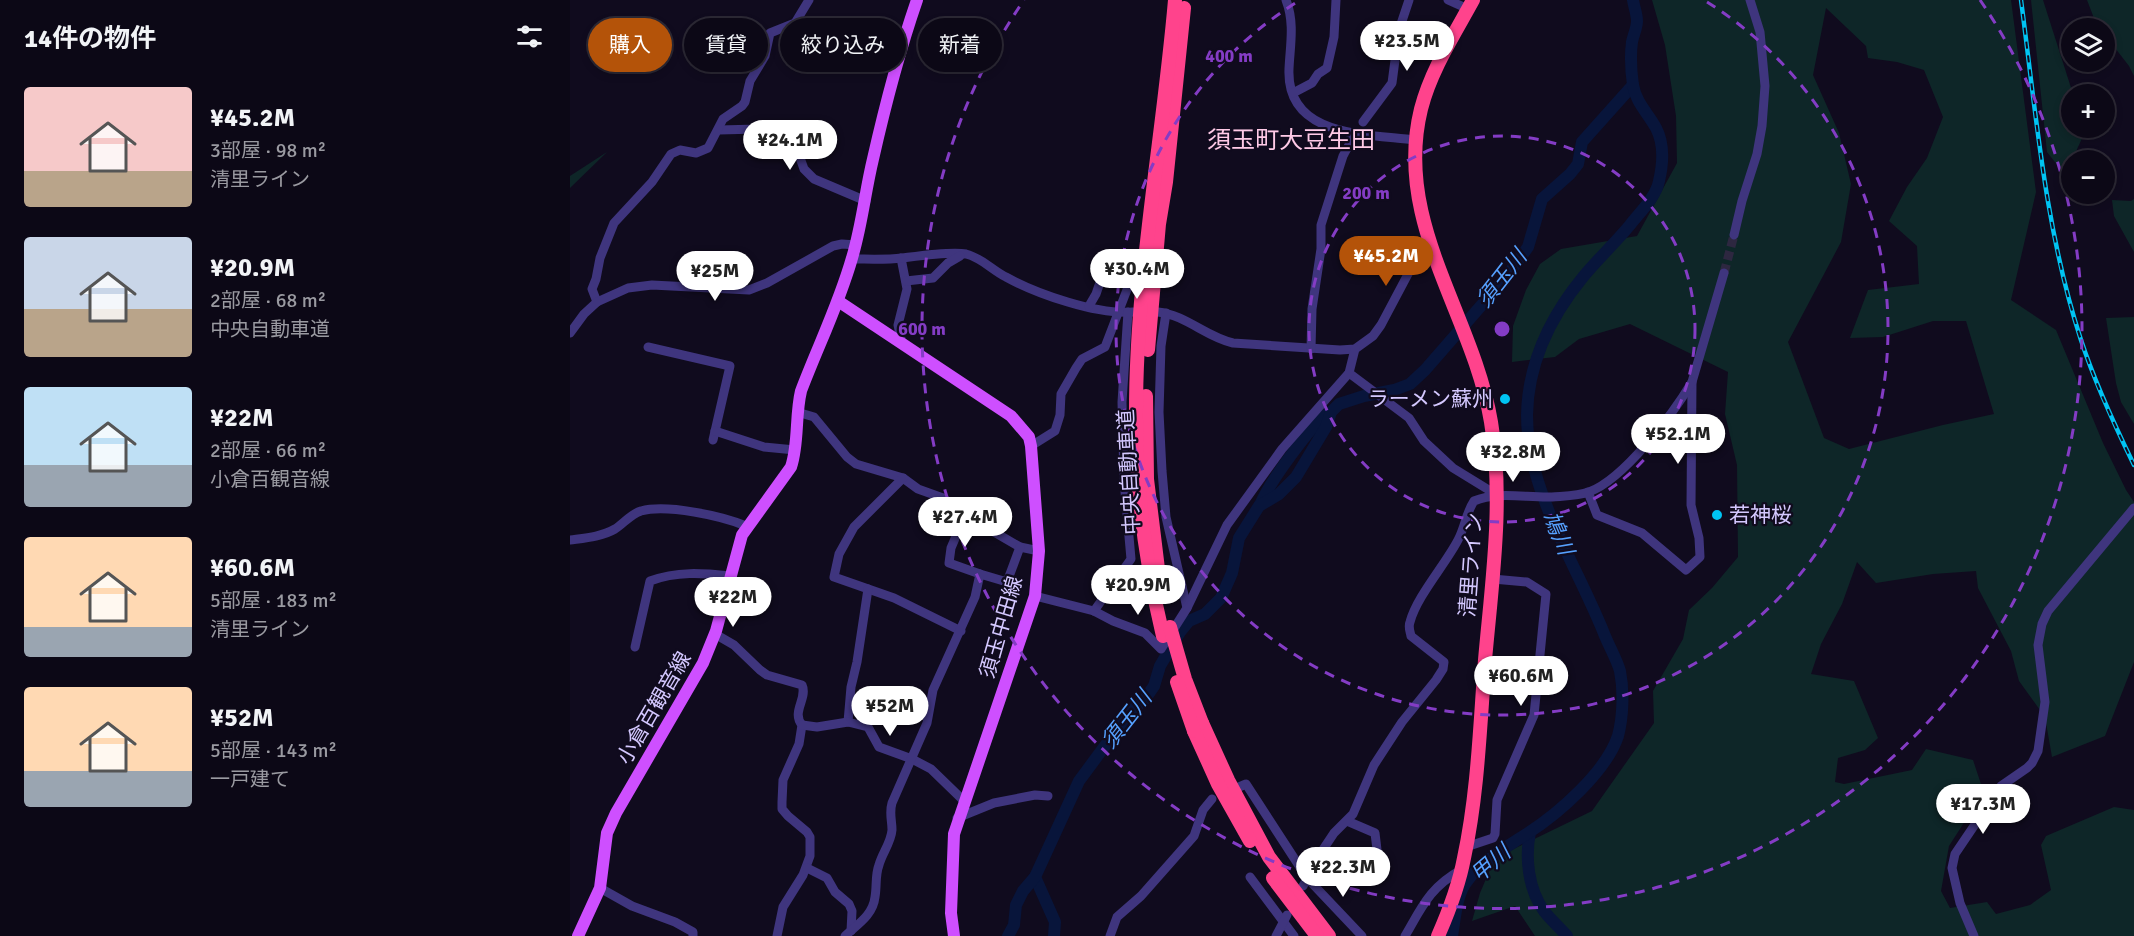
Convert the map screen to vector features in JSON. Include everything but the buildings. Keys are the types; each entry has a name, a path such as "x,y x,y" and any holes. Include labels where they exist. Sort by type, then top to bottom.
{"highway":[{"path":"1170,0 1170,50"},
{"name":"中央自動車道","path":"1175,0 1160,182 1145,419 1147,479 1166,631 1185,679 1198,727 1218,784 1256,852 1317,936"},
{"name":"中央自動車道","path":"1160,182 1185,0"},
{"name":"清里ライン","path":"1438,936 1449,910 1461,870 1475,775 1493,579 1497,495 1496,459 1491,421 1482,383 1465,331 1431,247 1420,210 1415,183 1415,140 1421,110 1432,76 1471,5"},
{"name":"中央自動車道","path":"1198,727 1269,857 1329,936"}],"main road":[{"path":"838,301 856,245 892,81 917,0"},
{"name":"須玉中田線","path":"838,301 1011,416 1029,437 1031,446 1039,551 1035,596 1027,625 957,818 952,848 951,913 954,935"},
{"name":"小倉百観音線","path":"578,936 600,888 607,833 616,813 699,670 715,634 738,544 746,526 791,467 795,450 798,402 838,301"}],"street":[{"path":"597,302 592,289 600,258 614,224 652,182 671,154 680,150 696,153 708,148 723,119 745,102 750,81 765,56 770,33 795,23 808,0"},
{"path":"1286,0 1292,22 1289,72 1293,93 1305,113 1312,120 1332,129 1415,140"},
{"path":"1293,93 1312,83 1318,74 1328,68 1334,37 1336,0"},
{"path":"1363,122 1392,83 1399,30 1409,0"},
{"path":"1448,0 1471,5"},
{"path":"1734,235 1757,154 1762,126 1764,96 1760,32 1750,0"},
{"path":"719,130 758,129 774,134 798,152 804,169 813,178 866,201"},
{"path":"1311,349 1312,309 1321,249 1321,225 1343,156 1351,141"},
{"path":"570,333 584,314 597,302 616,292 639,285 749,290 767,283 833,246 856,245"},
{"path":"1187,608 1166,517 1162,471 1159,412 1162,312 1221,340 1233,343 1311,349 1355,349 1364,344 1381,325 1416,259 1431,247"},
{"path":"852,259 966,254 978,258 1004,276 1032,289 1089,306 1126,312"},
{"path":"906,281 933,278 948,263 966,254"},
{"path":"901,258 906,281 905,300 898,325 902,344"},
{"path":"1089,306 1096,294 1106,265 1134,274 1126,312 1122,402 1124,480 1131,559 1094,611"},
{"path":"1588,492 1597,515 1642,533 1686,570 1700,557 1699,538 1691,505 1692,381 1724,273"},
{"path":"1031,446 1055,431 1060,415 1061,394 1082,359 1105,347 1126,312"},
{"path":"648,347 730,366 714,436 764,447 795,450"},
{"path":"1035,596 1094,611 1145,633 1161,649 1187,608 1227,525 1282,449 1353,375 1355,349"},
{"path":"1353,375 1409,418 1424,441 1452,468 1497,495"},
{"path":"1305,882 1324,848 1353,814 1374,765 1402,722 1437,680 1443,669 1444,662 1440,657 1411,636 1409,622 1426,590 1453,550 1468,510 1474,501 1497,495 1553,497 1588,492 1608,481 1656,434 1692,381"},
{"path":"797,412 814,417 847,457 856,464 903,478 918,489 943,498 965,515 1020,547 1039,551"},
{"path":"903,478 854,526 839,554 834,577 894,598 961,631"},
{"path":"1974,936 1960,903 1952,868 1955,854 2001,786 2027,768 2038,751 2045,702 2038,645 2042,624 2048,611 2134,508"},
{"path":"570,540 595,537 614,529 640,511 670,509 730,520 746,526"},
{"path":"965,515 951,548 949,563 1007,582 1020,547"},
{"path":"635,647 650,581 663,576 696,572 731,576"},
{"path":"848,933 871,912 879,863 888,846 892,829 890,810 927,723 933,690 975,597 980,574"},
{"path":"1466,847 1493,837 1495,834 1497,800 1534,715 1546,594 1527,582 1493,579"},
{"path":"848,722 851,687 868,589"},
{"path":"715,634 734,645 767,675 802,685 804,690 797,714 801,725 799,744 783,780 782,809 803,827 810,837 810,856 807,868 783,907 777,936"},
{"path":"801,725 817,727 848,722 868,727 879,747 931,768 964,801"},
{"path":"1239,787 1246,783 1305,882 1362,936"},
{"path":"957,818 994,803 1035,795 1048,796"},
{"path":"1110,936 1117,917 1141,896 1194,836 1203,810 1212,799"},
{"path":"1347,821 1375,833 1378,858"},
{"path":"807,868 827,878 835,892 849,904 852,911 848,933"},
{"path":"1405,936 1432,892 1445,879 1461,870"},
{"path":"1250,877 1285,919 1294,936"},
{"path":"600,888 632,906 675,922 693,932 693,936"},
{"path":"1276,936 1285,919"}],"green space":[{"path":"1652,0 2011,0 2036,192 2011,300 2056,330 2103,443 2134,502 2134,662 2105,736 2052,757 2045,717 2019,681 2011,651 1978,588 1976,571 1933,574 1876,583 1857,562 1842,604 1821,644 1811,674 1854,681 1878,738 1865,750 1838,758 1835,782 1844,784 1912,770 1926,749 1973,760 1981,784 1976,804 1949,846 1941,891 1950,908 1987,902 1996,914 2030,905 2051,890 2041,845 2046,836 2114,807 2134,810 2134,936 1535,936 1515,906 1472,921 1480,893 1495,858 1592,811 1654,723 1653,691 1683,639 1689,610 1712,588 1738,557 1737,465 1725,414 1728,372 1630,324 1579,339 1555,357 1512,362 1513,326 1526,290 1540,264 1561,249 1637,236 1677,163 1676,116 1665,45","holes":["1826,8 1866,46 1868,58 1897,62 1924,70 1943,117 1927,158 1907,187 1889,221 1917,246 1919,284 1868,290 1850,338 1883,337 1933,321 1966,321 1994,414 1849,449 1824,438 1788,342 1841,242 1851,184 1839,133 1813,75"]},
{"path":"2031,0 2043,0 2061,56 2061,72 2066,72 2070,84 2061,84 2061,138 2082,138 2077,150 2061,150 2061,170 2047,152"},
{"path":"2087,0 2134,0 2134,76 2115,48 2115,18 2094,18"},
{"path":"607,152 570,188 570,176"},
{"path":"2134,199 2134,252 2114,216 2112,204 2115,204 2115,200 2131,201"},
{"path":"2134,317 2134,424 2121,402 2106,318"}],"waterway":[{"name":"鳩川","path":"1452,936 1460,896 1471,876 1478,868 1540,825 1567,803 1603,764 1612,750 1620,729 1622,712 1620,671 1543,498 1529,443 1527,415 1532,377 1551,324 1571,292 1647,204 1655,193 1659,181 1662,147 1656,128 1637,97 1633,85 1631,53 1637,21 1633,0"},
{"name":"須玉川","path":"1008,936 1014,925 1016,905 1023,891 1035,877 1079,781 1130,712 1145,699 1154,686 1160,666 1180,632 1189,621 1205,614 1221,598 1232,573 1239,538 1259,506 1279,494 1296,477 1326,427 1331,412 1339,404 1410,384 1425,370 1507,276 1528,247 1542,199 1578,164 1582,142 1633,85"},
{"name":"須玉川","path":"1260,505 1291,455 1312,428 1330,412"},
{"name":"鳩川","path":"1530,832 1528,862 1534,893 1544,911 1567,936"},
{"name":"須玉川","path":"1035,877 1055,922 1054,936"}],"tunnel":[{"path":"1724,273 1734,235"}],"railway":[{"path":"2021,0 2043,171 2069,298 2092,372 2134,465"}],"place":[{"name":"ラーメン蘇州","path":"1505,399"},
{"name":"若神桜","path":"1717,515"}],"district":[{"name":"須玉町大豆生田","path":"1291,140"}],"water label":[{"name":"甲川","path":"1490,863"}]}
